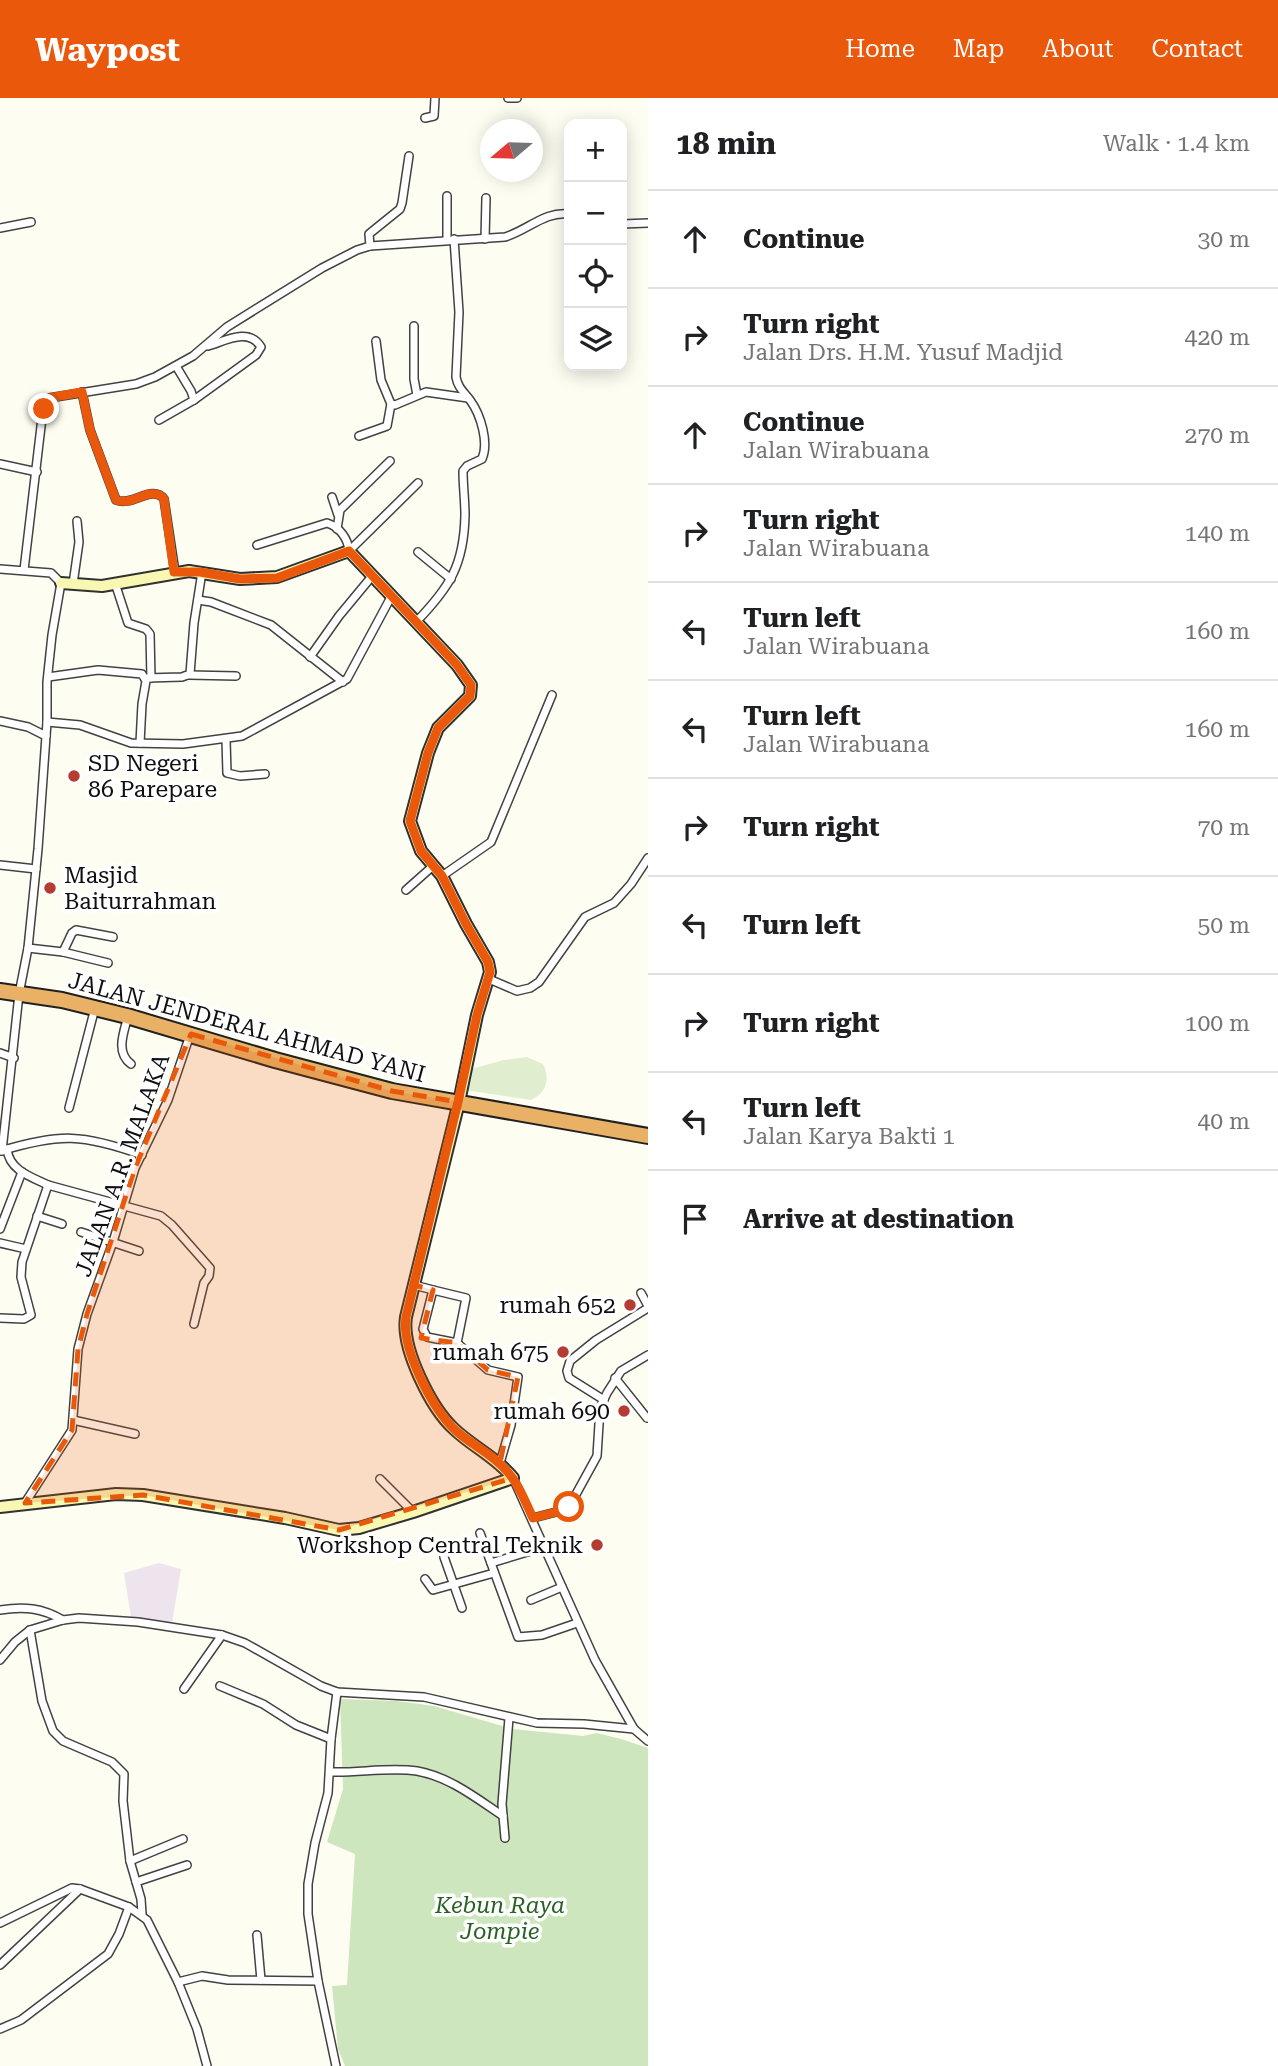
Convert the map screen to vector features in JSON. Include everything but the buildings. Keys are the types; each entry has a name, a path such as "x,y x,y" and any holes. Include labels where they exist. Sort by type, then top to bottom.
{"highway":[{"name":"JALAN JENDERAL AHMAD YANI","path":"0,991 128,1016 275,1060 392,1091 648,1136"}],"street":[{"path":"425,118 434,116 435,98"},
{"path":"508,98 517,98"},
{"path":"370,246 369,234 396,214 402,203 409,156"},
{"path":"416,622 435,602 451,579 462,545 465,515 463,471 482,459 485,449 479,421 469,398 457,385 455,372 458,312 447,196"},
{"path":"485,239 486,198"},
{"path":"24,570 46,402 49,398 144,382 176,366 205,347 227,327 322,268 357,250 370,246 485,239 517,233 553,214 564,214"},
{"path":"0,229 31,222"},
{"path":"627,224 648,223"},
{"path":"414,326 414,379 417,395"},
{"path":"159,420 194,400 256,355 261,347 256,339 247,335 205,347"},
{"path":"359,436 387,426 391,404 382,380 376,341"},
{"path":"176,366 194,400"},
{"path":"82,392 90,430 116,500 124,503 155,493 162,495 174,572"},
{"path":"391,404 401,403 426,392 469,398"},
{"path":"338,515 353,496 390,461"},
{"path":"0,464 37,471"},
{"path":"0,569 51,573 61,583 99,586 174,572 202,572 240,579 277,578 349,551 418,483"},
{"path":"332,497 338,515 337,529"},
{"path":"73,584 79,542 77,521"},
{"path":"257,545 327,523 337,529 347,539 349,551 457,665 471,685 470,696 438,728 428,753 411,816 415,838 442,876 488,962 489,979 477,1015 404,1335 414,1363 436,1406 454,1429 500,1463 513,1478 578,1623 635,1729 648,1741"},
{"path":"418,552 451,579"},
{"path":"189,675 202,572"},
{"path":"310,657 373,576"},
{"path":"61,583 48,677 46,736 28,948 19,994 3,1151 10,1162 22,1172 48,1185 161,1216 172,1225 206,1262 210,1272 204,1283 194,1324"},
{"path":"115,583 125,620 131,625 148,629 150,634 140,743"},
{"path":"47,722 80,724 124,741 140,743 183,744 226,740 251,732 343,682 355,667 391,597"},
{"path":"198,600 211,602 271,625 343,682"},
{"path":"48,677 98,670 138,672 148,678 236,676"},
{"path":"442,876 491,842 552,695"},
{"path":"0,721 28,727 46,736"},
{"path":"226,740 226,770 229,774 265,774"},
{"path":"489,979 517,991 537,984 585,917 614,903 631,884 648,858"},
{"path":"0,865 36,869"},
{"path":"406,890 433,866"},
{"path":"63,952 76,930 113,937"},
{"path":"28,948 63,952 108,963"},
{"path":"69,1108 95,1008"},
{"path":"128,1016 121,1045 125,1059 131,1064"},
{"name":"JALAN A.R. MALAKA","path":"25,1503 68,1439 73,1420 78,1349 87,1314 113,1242 122,1207 142,1155 168,1100 191,1034"},
{"path":"0,1054 13,1058"},
{"path":"3,1151 31,1142 72,1137 107,1143 142,1155"},
{"path":"0,1229 22,1172"},
{"path":"0,1318 24,1319 31,1315 21,1277 26,1249 48,1185"},
{"path":"37,1216 62,1224"},
{"path":"81,1232 139,1251"},
{"path":"0,1242 26,1249"},
{"path":"414,1285 466,1298 457,1343"},
{"path":"433,1290 424,1333 429,1339 457,1343 488,1370 518,1377 511,1425 500,1463"},
{"path":"604,1400 569,1378 569,1361 596,1340 648,1307 641,1293"},
{"path":"533,1518 564,1510 572,1502 597,1456 599,1412 615,1378 626,1367 648,1355"},
{"path":"615,1378 647,1418"},
{"path":"638,1407 648,1402"},
{"path":"73,1420 135,1434"},
{"path":"0,1507 116,1494 144,1495 285,1518 339,1530 359,1528 413,1512 513,1478"},
{"path":"380,1479 413,1512"},
{"path":"480,1533 518,1637 542,1634 578,1623"},
{"path":"491,1563 544,1547"},
{"path":"443,1557 463,1608"},
{"path":"425,1579 433,1590 494,1573"},
{"path":"531,1600 562,1587"},
{"path":"0,1610 33,1608 48,1611 63,1620"},
{"path":"0,1660 15,1642 30,1630 63,1620 104,1618 222,1634 245,1643 321,1686 337,1692 424,1697 537,1723 635,1729"},
{"path":"30,1630 42,1701 53,1731 63,1741 112,1762 124,1774 123,1801 130,1861 141,1899 142,1914 178,1982 197,2029 207,2066"},
{"path":"184,1689 222,1634"},
{"path":"220,1686 263,1704 296,1726 331,1739"},
{"path":"336,2066 318,1981 308,1914 308,1884 331,1772 331,1739 337,1692"},
{"path":"505,1839 504,1764 509,1718"},
{"path":"331,1772 396,1770 429,1774 447,1780 470,1793 503,1816"},
{"path":"130,1861 183,1839"},
{"path":"136,1882 187,1865"},
{"path":"0,1923 66,1891 80,1889 142,1914"},
{"path":"0,1965 80,1889"},
{"path":"0,2029 21,2020 108,1954 129,1907"},
{"path":"257,1935 261,1980"},
{"path":"178,1982 197,1976 228,1980 318,1981"}],"highlighted area":[{"path":"191,1034 392,1091 459,1102 414,1285 433,1290 421,1338 457,1343 488,1370 518,1377 500,1463 513,1478 339,1530 143,1495 25,1503 72,1430 78,1349 87,1314 135,1168"}],"shaded area":[{"path":"159,1563 181,1569 172,1623 131,1617 124,1573"}],"green space":[{"path":"527,1057 543,1064 546,1075 544,1089 531,1100 464,1090 471,1069"},
{"name":"Kebun Raya Jompie","path":"340,1699 397,1701 434,1706 513,1729 583,1736 597,1733 648,1748 648,2066 345,2066 338,2049 332,1986 347,1985 355,1854 327,1842 343,1789"}],"place":[{"name":"SD Negeri 86 Parepare","path":"74,776"},
{"name":"Masjid Baiturrahman","path":"50,888"},
{"name":"rumah 652","path":"630,1305"},
{"name":"rumah 675","path":"563,1352"},
{"name":"rumah 690","path":"624,1411"},
{"name":"Workshop Central Teknik","path":"597,1545"}],"route":[{"path":"44,409 49,398 82,392 90,430 114,498 124,503 155,493 162,495 174,572 200,572 240,579 277,578 349,551 457,665 471,685 470,696 438,728 428,753 410,821 421,851 442,876 488,962 490,972 477,1015 404,1335 414,1363 443,1417 466,1439 507,1470 533,1518 569,1507"}]}
